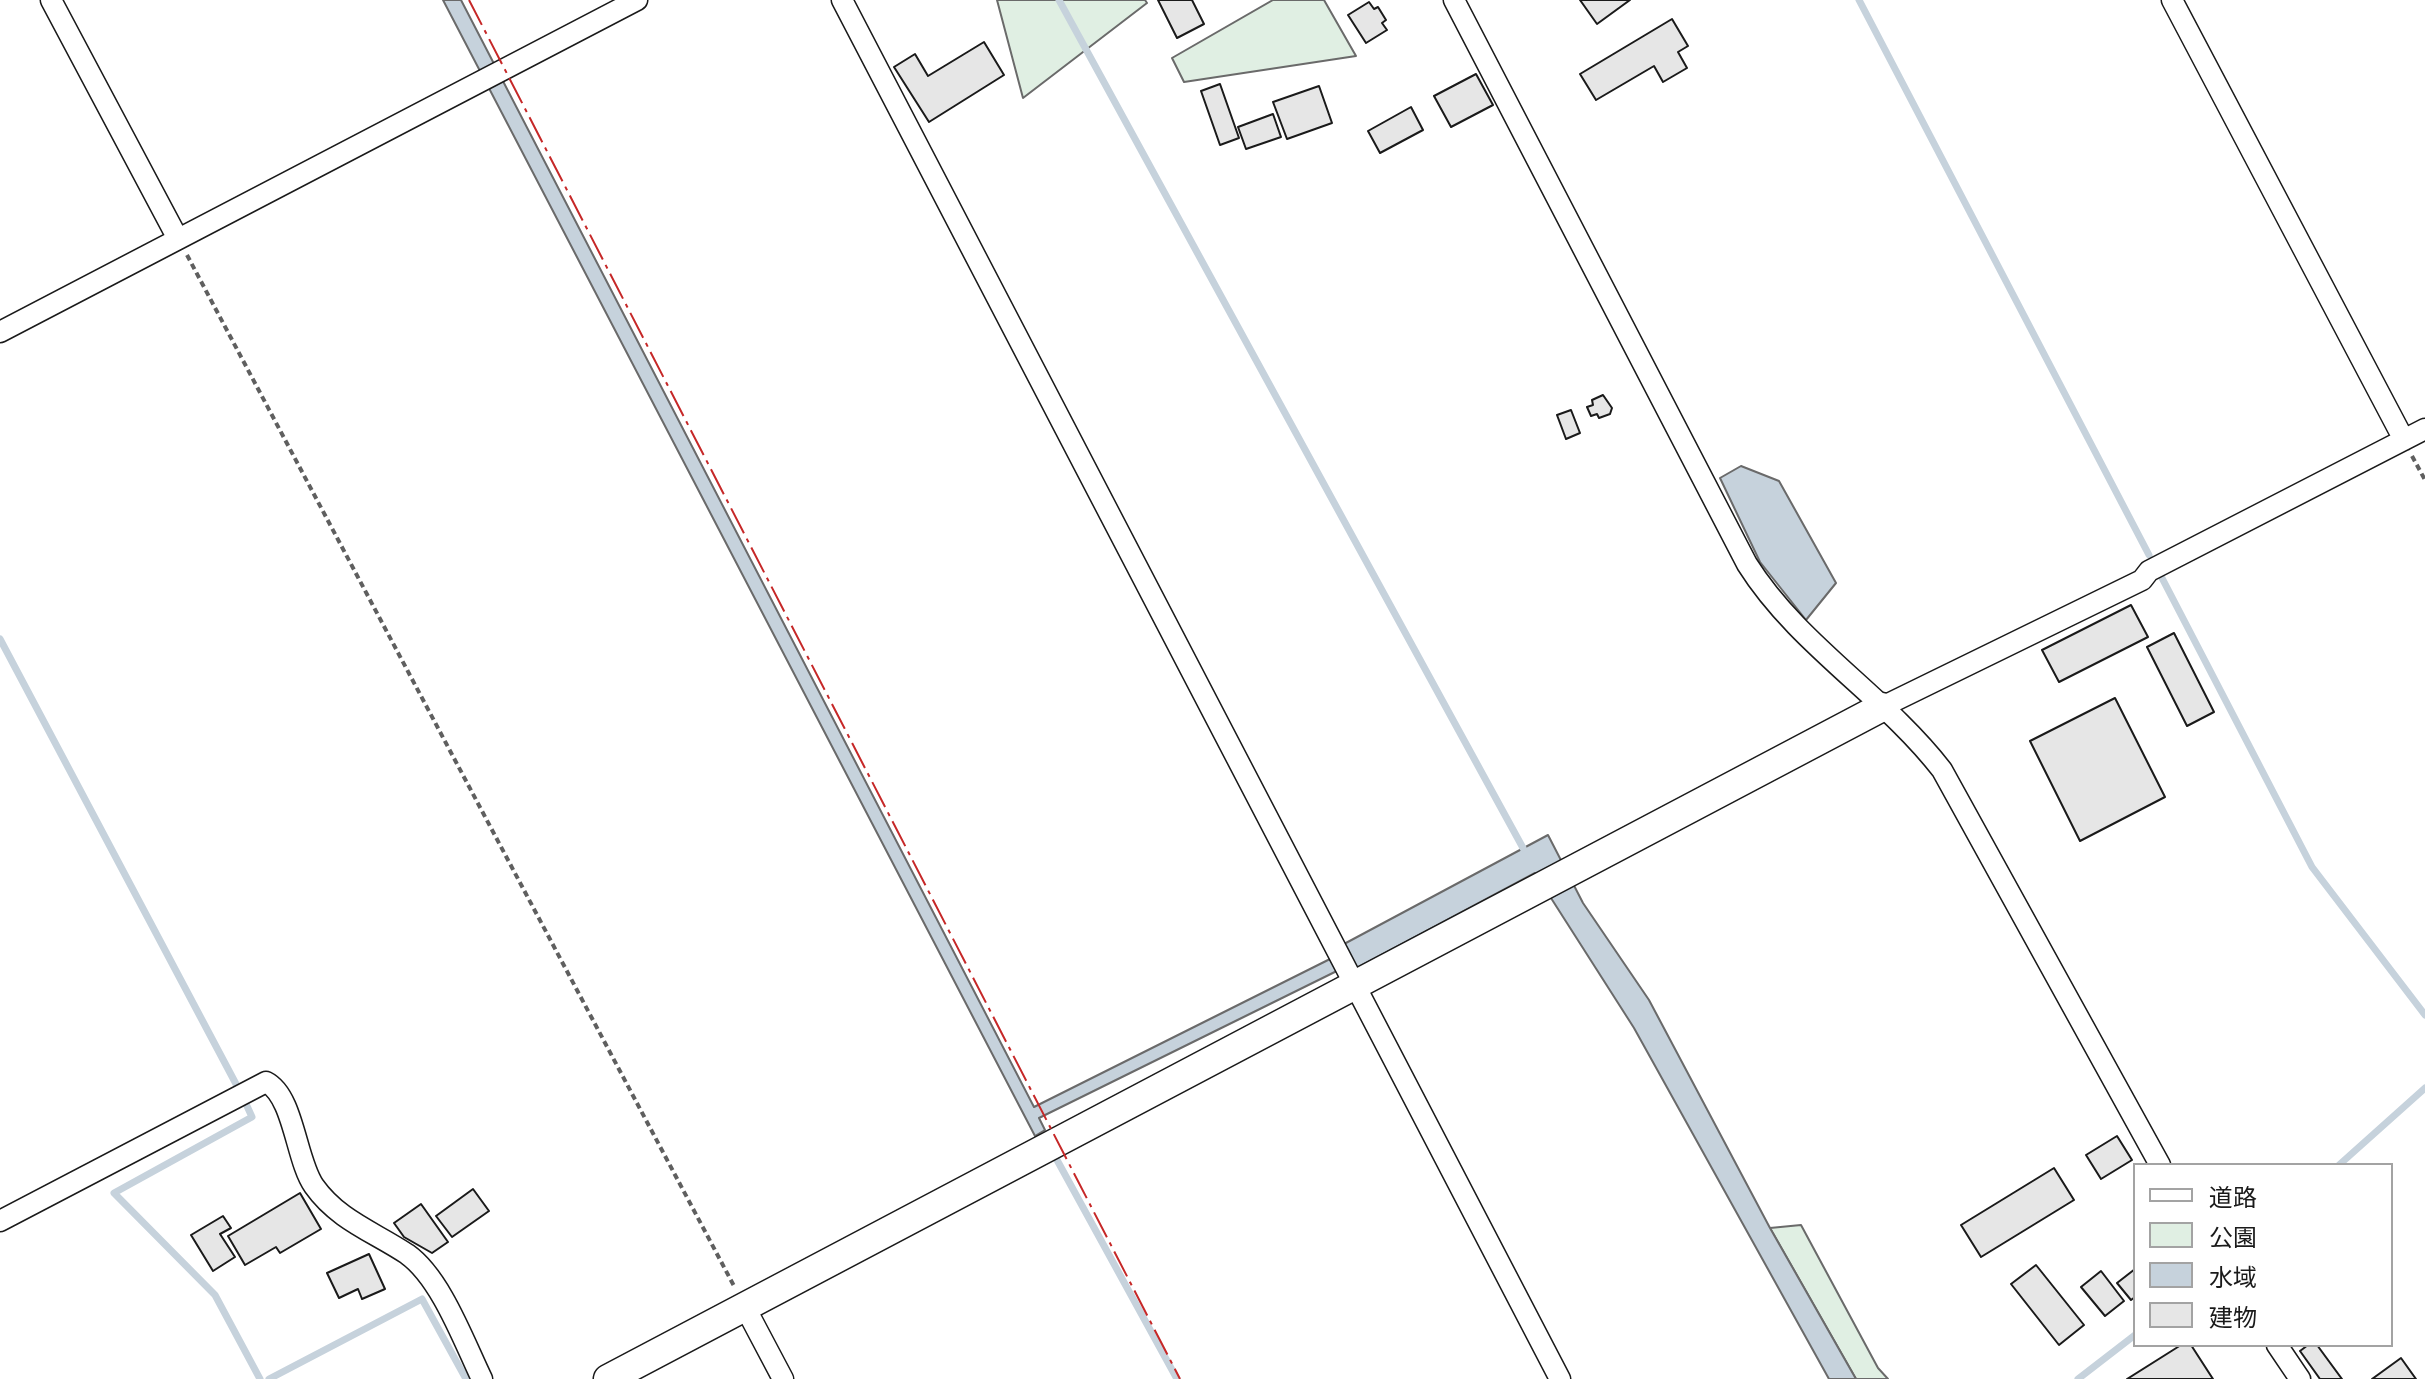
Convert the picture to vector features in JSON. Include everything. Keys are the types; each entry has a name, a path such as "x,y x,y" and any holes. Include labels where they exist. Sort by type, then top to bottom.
{"street":[{"path":"51,0 178,239"},
{"path":"0,332 637,0"},
{"path":"842,0 1560,1379"},
{"path":"1454,0 1747,564 1776,606 1915,735 1942,770 2159,1163"},
{"path":"2172,0 2404,440"},
{"path":"608,1379 746,1309 1882,707 2142,580 2149,571 2425,429"},
{"path":"0,1221 266,1082 273,1086 292,1121 311,1183 328,1205 363,1231 408,1255 424,1270 482,1379"},
{"path":"746,1309 783,1379"},
{"path":"2278,1347 2300,1379"}],"path":[{"path":"178,239 746,1309"}],"green space":[{"path":"997,0 1145,0 1147,3 1023,98"},
{"path":"1273,0 1324,0 1356,56 1184,82 1172,58"},
{"path":"1801,1225 1878,1368 1888,1379 1856,1379 1770,1228"}],"water":[{"path":"443,0 461,0 1034,1107 1346,951 1344,944 1548,835 1583,903 1649,1000 1770,1228 1856,1379 1829,1379 1634,1028 1535,873 1357,968 1353,963 1039,1118 1045,1130 1035,1136"},
{"path":"1741,466 1779,481 1836,583 1806,620 1760,562 1720,478"}],"building":[{"path":"1158,0 1192,0 1204,24 1177,38"},
{"path":"1580,0 1630,0 1597,24"},
{"path":"1369,2 1374,9 1378,7 1386,20 1382,23 1387,30 1366,43 1348,15"},
{"path":"1672,19 1688,46 1678,52 1687,68 1663,82 1654,66 1596,100 1580,74"},
{"path":"984,42 1004,75 929,122 894,67 915,54 928,76"},
{"path":"1476,74 1493,105 1451,127 1434,96"},
{"path":"1220,84 1239,138 1220,145 1201,91"},
{"path":"1319,86 1332,123 1287,139 1273,102"},
{"path":"1411,107 1423,130 1380,153 1368,131"},
{"path":"1273,114 1281,137 1246,149 1238,127"},
{"path":"1603,395 1612,408 1610,414 1599,418 1597,414 1591,416 1587,407 1593,405 1592,400"},
{"path":"1571,410 1580,433 1566,439 1557,415"},
{"path":"2131,605 2148,637 2059,682 2042,650"},
{"path":"2174,633 2214,712 2187,726 2147,647"},
{"path":"2115,698 2165,797 2080,841 2030,741"},
{"path":"2117,1136 2132,1160 2101,1179 2086,1155"},
{"path":"2054,1168 2074,1200 1981,1257 1961,1225"},
{"path":"473,1189 489,1211 452,1237 436,1216"},
{"path":"300,1193 321,1229 280,1253 276,1247 245,1265 228,1236"},
{"path":"421,1204 448,1242 432,1253 404,1237 394,1223"},
{"path":"223,1216 231,1228 220,1234 235,1257 213,1271 191,1235"},
{"path":"369,1254 385,1289 362,1299 358,1289 339,1298 327,1273"},
{"path":"2036,1265 2084,1325 2059,1345 2011,1284"},
{"path":"2101,1271 2124,1301 2105,1316 2081,1287"},
{"path":"2133,1271 2133,1298 2131,1300 2117,1283"},
{"path":"2178,1347 2192,1347 2213,1379 2127,1379"},
{"path":"2305,1347 2318,1347 2342,1379 2320,1379 2300,1351"},
{"path":"2401,1358 2416,1379 2372,1379"}],"waterway":[{"path":"1059,0 1523,848"},
{"path":"1859,0 2149,555"},
{"path":"2162,578 2312,867 2425,1015"},
{"path":"0,639 236,1084"},
{"path":"2341,1163 2425,1088"},
{"path":"247,1106 252,1117 114,1193 215,1295 260,1379"},
{"path":"1057,1160 1177,1379"},
{"path":"269,1379 422,1299 466,1379"},
{"path":"2078,1379 2133,1337"}],"power":[{"path":"469,0 1180,1379"}]}
